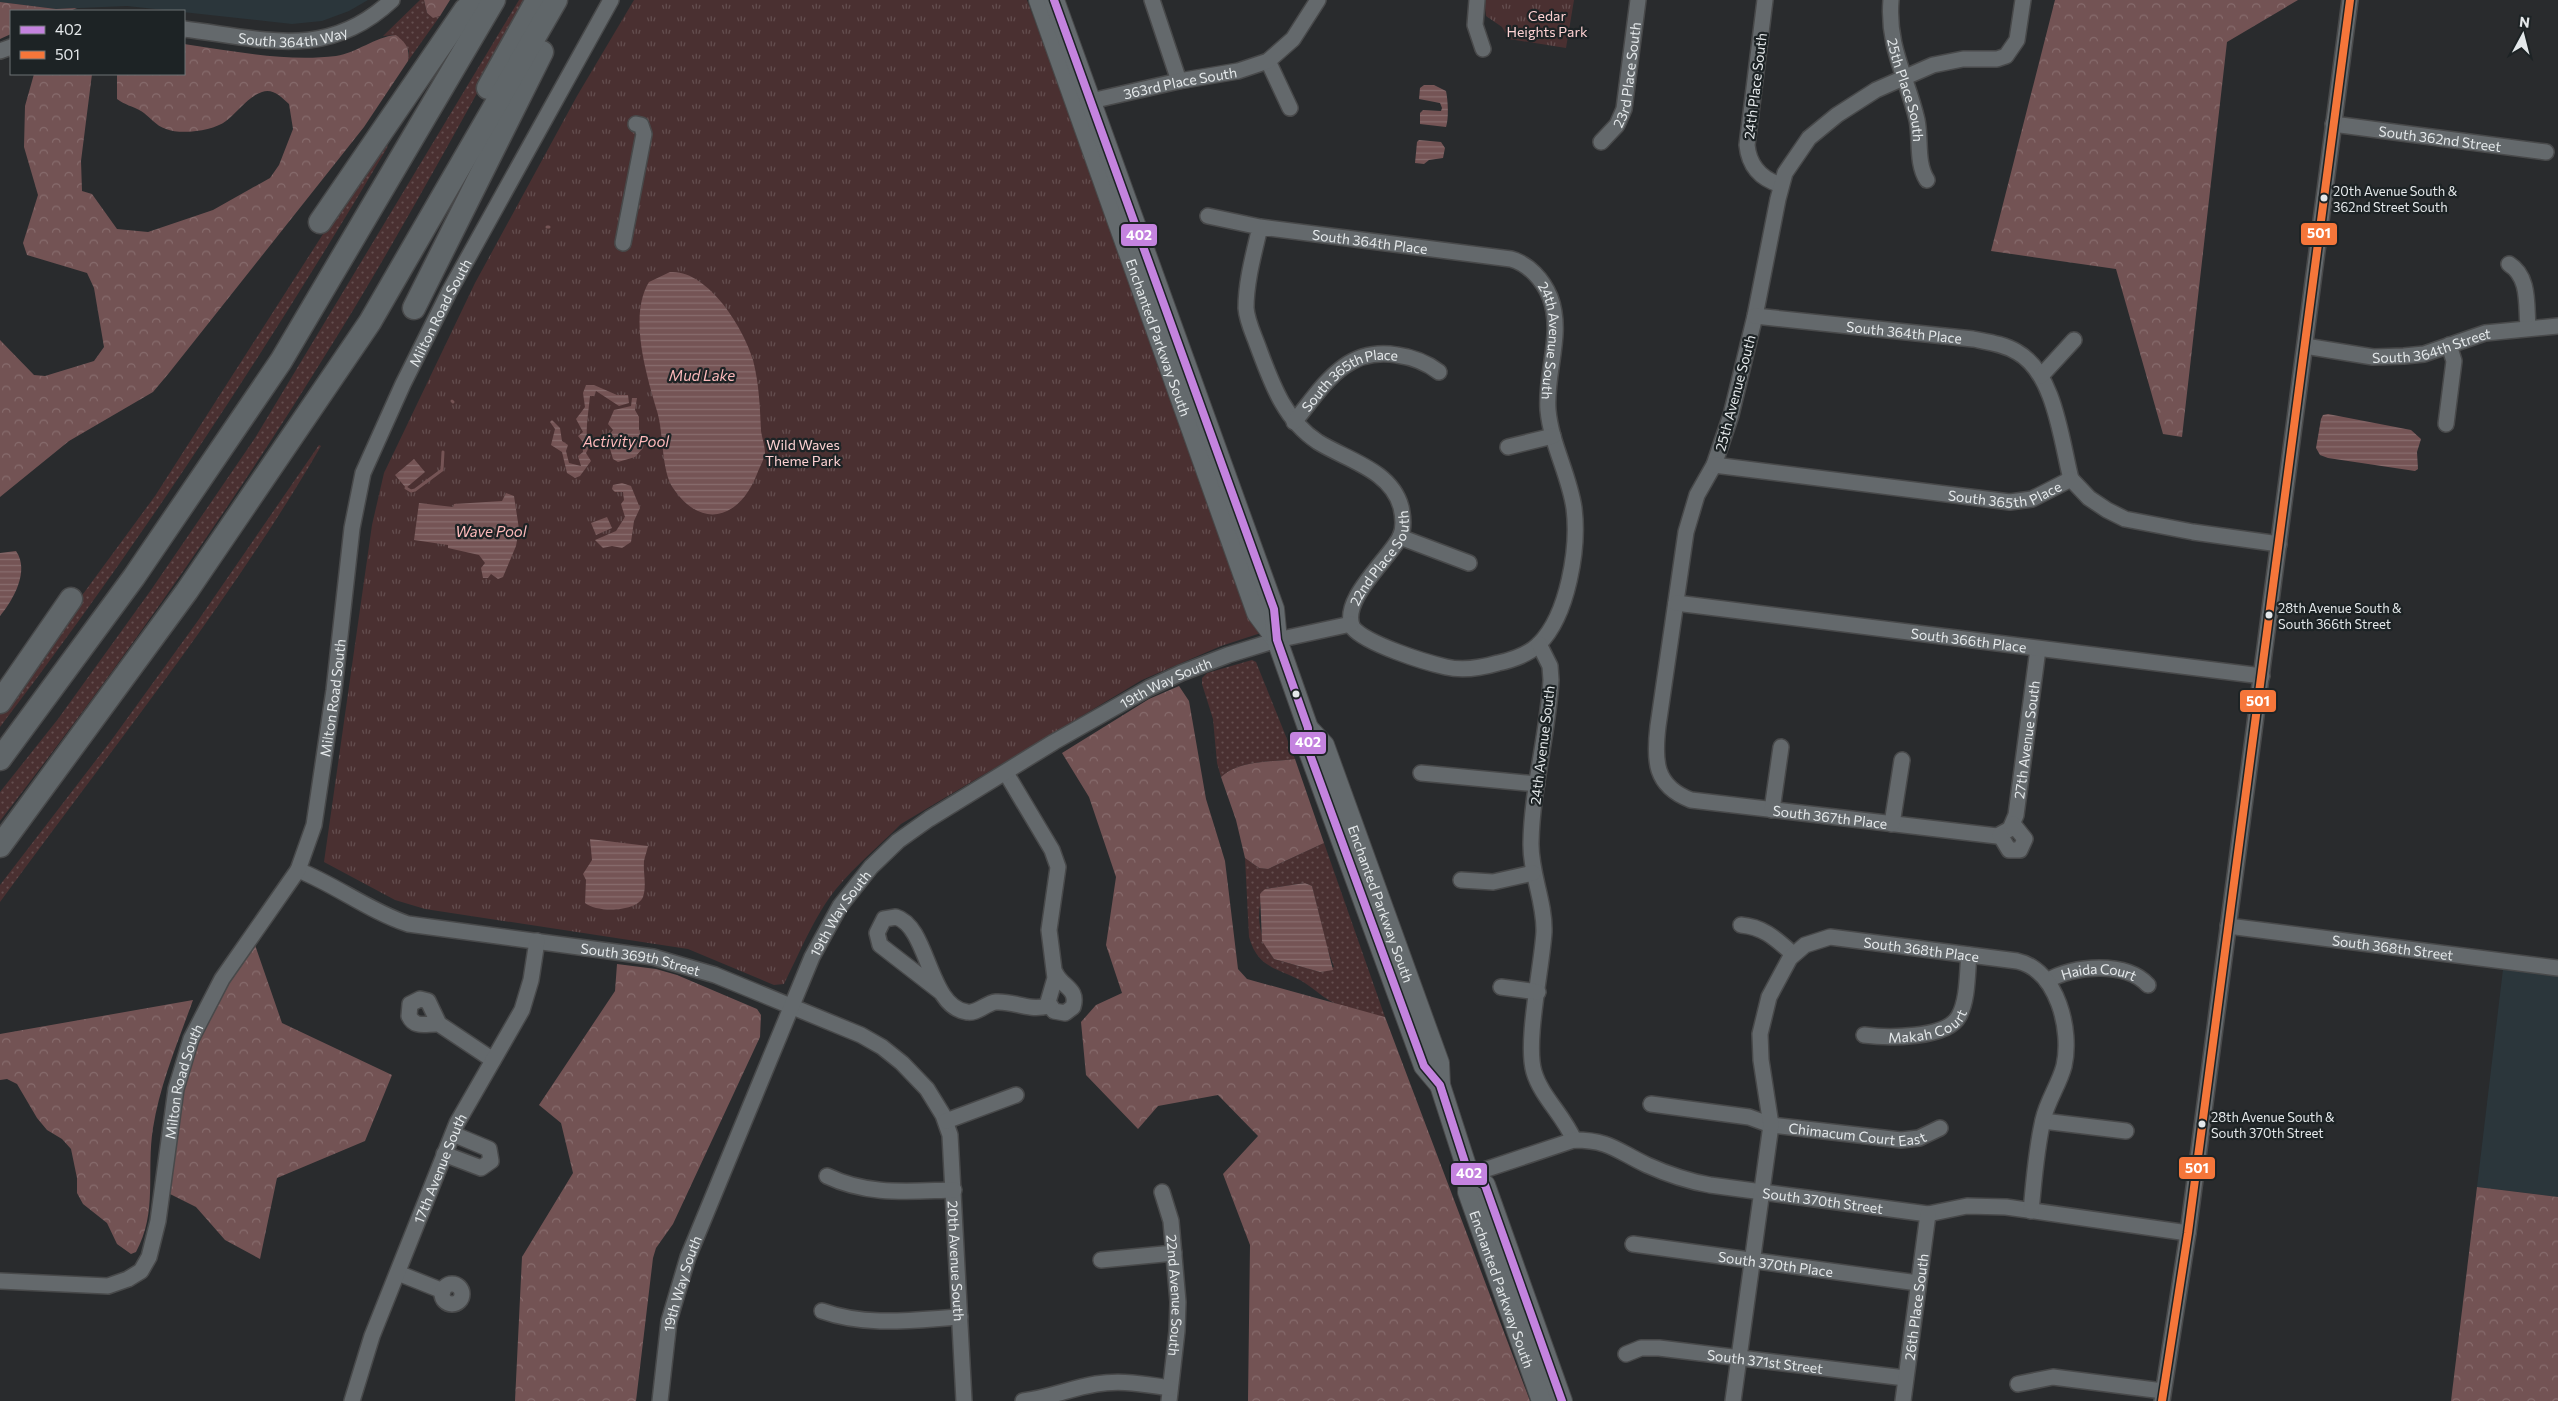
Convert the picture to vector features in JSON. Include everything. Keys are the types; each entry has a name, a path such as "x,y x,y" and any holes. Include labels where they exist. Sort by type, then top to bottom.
{"highway":[{"path":"320,222 465,10 476,0"},
{"path":"0,759 134,577 281,361 494,0"},
{"path":"459,62 504,0"},
{"path":"375,312 379,284 537,0"},
{"path":"0,846 187,591 375,312 556,0"},
{"path":"414,308 568,0"},
{"path":"0,702 71,599"}],"main road":[{"name":"Enchanted Parkway South","path":"1039,0 1257,613 1277,640"},
{"name":"Enchanted Parkway South","path":"1054,0 1274,609 1277,640 1308,728 1324,745 1439,1063 1440,1086 1469,1175 1468,1192 1542,1401"},
{"path":"1054,42 1062,47 1078,90 1083,98 1091,101"},
{"name":"Enchanted Parkway South","path":"1469,1175 1485,1185 1562,1401"}],"street":[{"name":"South 364th Way","path":"185,29 280,42 306,42 335,36 348,31 365,22 392,0"},
{"name":"Milton Road South","path":"0,1281 95,1287 118,1283 141,1271 149,1256 154,1240 176,1089 191,1039 222,979 298,870 314,825 322,775 352,528 364,473 399,392 449,292 611,0"},
{"path":"1152,0 1179,81"},
{"path":"1290,108 1268,61 1293,39 1318,0"},
{"path":"1477,0 1475,25 1483,49"},
{"name":"23rd Place South","path":"1602,142 1617,125 1624,109 1638,0"},
{"name":"24th Place South","path":"1765,0 1747,145 1751,162 1759,173 1771,182 1781,185"},
{"name":"25th Place South","path":"1891,0 1891,38 1917,119 1921,166 1927,180"},
{"name":"25th Avenue South","path":"1660,774 1656,752 1657,735 1686,532 1691,510 1714,465 1731,415 1755,316 1781,185 1791,161 1809,138 1854,103 1902,77 1948,61 2002,58 2012,50 2017,38 2023,0"},
{"path":"2018,1384 2053,1377 2162,1396 2188,1233 2350,0"},
{"name":"363rd Place South","path":"1091,101 1179,81 1238,72 1268,61"},
{"path":"623,243 644,134 641,126 636,124"},
{"name":"South 362nd Street","path":"2333,124 2546,152"},
{"name":"South 364th Place","path":"1208,216 1260,227 1517,260 1530,268"},
{"name":"22nd Place South","path":"1260,227 1248,283 1248,319 1272,386 1294,422 1319,442 1371,471 1392,487 1402,510 1400,537 1362,590 1352,610 1351,624"},
{"path":"2509,264 2516,269 2523,279 2528,327"},
{"name":"24th Avenue South","path":"1530,268 1547,290 1555,316 1548,406 1553,436 1572,499 1574,536 1563,603 1555,620 1539,644 1548,661 1551,674 1531,840 1533,873 1544,920 1532,1043 1532,1067 1539,1083 1563,1118 1574,1140"},
{"name":"South 364th Place","path":"1755,316 1987,342 2017,352 2033,364 2041,376"},
{"name":"South 364th Street","path":"2305,346 2389,357 2424,354 2485,333 2528,327 2558,326"},
{"path":"2071,480 2054,412 2041,376 2074,340"},
{"path":"2446,424 2454,362 2449,344"},
{"name":"South 365th Place","path":"1294,422 1341,368 1363,355 1385,353 1408,357 1423,362 1439,372"},
{"path":"1508,448 1553,436"},
{"name":"South 365th Place","path":"1714,465 2010,502 2032,499 2071,480 2089,498 2107,510 2126,519 2192,532 2279,544"},
{"path":"1400,537 1469,562"},
{"name":"South 366th Place","path":"1676,603 2262,676"},
{"path":"1277,640 1351,624 1358,633 1380,644 1419,660 1451,668 1487,666 1516,658 1539,644"},
{"name":"19th Way South","path":"660,1401 666,1343 679,1281 812,957 830,921 871,867 898,841 929,819 1054,742 1180,673 1277,640"},
{"name":"27th Avenue South","path":"2007,829 2018,801 2038,649"},
{"path":"1772,810 1781,747"},
{"path":"1892,824 1902,760"},
{"path":"1006,773 1048,843 1057,863 1058,876 1049,930 1050,955 1059,980 1072,990 1075,1002 1072,1009 1065,1013 1056,1012 1049,1006 1048,1000 1054,986 1055,972"},
{"path":"1421,773 1537,784"},
{"name":"South 367th Place","path":"1660,774 1672,789 1691,800 1988,837 2007,829"},
{"name":"South 369th Street","path":"298,870 316,877 376,910 408,924 654,957 716,975 861,1035 894,1056 927,1089 946,1121"},
{"path":"1461,880 1494,882 1533,873"},
{"path":"942,992 910,927 899,918 889,917 884,920 877,930 877,939 880,945 942,992 957,1007 968,1012 996,1002 1029,1009 1049,1006"},
{"path":"1733,1401 1771,1125 1761,1060 1760,1034 1769,997 1794,954 1766,931 1741,925"},
{"name":"South 368th Street","path":"2228,926 2558,968"},
{"name":"South 368th Place","path":"1794,954 1808,943 1830,938 2026,964 2038,971 2047,981"},
{"name":"17th Avenue South","path":"352,1401 364,1360 444,1154 493,1060 518,1020 526,999 533,970 537,941"},
{"name":"Makah Court","path":"1864,1035 1904,1037 1941,1028 1954,1022 1962,1009 1969,955"},
{"name":"Haida Court","path":"2047,981 2070,970 2093,968 2132,974 2148,985"},
{"path":"2031,1211 2043,1121 2061,1075 2066,1050 2064,1022 2047,981"},
{"path":"1501,987 1538,992"},
{"path":"439,1024 493,1060"},
{"path":"946,1121 1016,1095"},
{"name":"Chimacum Court East","path":"1651,1104 1749,1117 1771,1125 1901,1140 1920,1138 1940,1128"},
{"name":"20th Avenue South","path":"946,1121 951,1143 964,1401"},
{"path":"2043,1121 2126,1131"},
{"path":"444,1154 481,1168 491,1161 489,1149 453,1134"},
{"name":"South 370th Street","path":"1469,1175 1574,1140 1611,1144 1645,1164 1689,1181 1928,1214 1975,1205 2188,1233"},
{"path":"827,1176 854,1188 872,1191 954,1190"},
{"name":"22nd Avenue South","path":"1162,1192 1170,1215 1178,1315 1169,1394"},
{"name":"26th Place South","path":"1903,1401 1928,1214"},
{"name":"South 370th Place","path":"1633,1244 1918,1283"},
{"path":"1101,1260 1174,1253"},
{"path":"398,1273 443,1291"},
{"path":"822,1310 846,1318 867,1321 960,1317"},
{"name":"South 371st Street","path":"1626,1354 1648,1348 1739,1357 1905,1378"},
{"path":"1024,1401 1049,1398 1102,1383 1136,1383 1169,1394"}],"shaded area":[{"path":"0,0 368,0 349,11 322,21 292,24 185,12 185,10 127,6 56,9 0,2"},
{"path":"2504,961 2558,968 2558,1197 2477,1187"}],"green space":[{"path":"420,0 424,0 427,13 433,17 440,16 408,61 409,51 396,35 383,36"},
{"path":"424,0 450,0 440,16 433,18 427,13"},
{"path":"519,0 529,0 401,228 321,362 245,480 166,596 126,653 0,821 0,792 58,719 151,590 255,438"},
{"name":"Wild Waves Theme Park","path":"634,0 1027,0 1264,632 1221,646 1142,680 901,824 851,872 828,899 784,984 774,985 688,949 425,909 395,900 324,862 372,525 384,473 475,283 577,96"},
{"name":"Cedar Heights Park","path":"1484,0 1574,0 1566,48 1509,39 1502,27 1486,16"},
{"path":"2055,0 2298,0 2227,42 2182,437 2163,434 2116,269 1991,251"},
{"path":"0,2 56,9 77,8 72,10 10,10 10,34 0,39"},
{"path":"396,35 406,46 408,61 364,127 169,373 153,392 69,441 0,497 0,340 34,375 45,376 94,361 104,347 94,288 87,273 27,255 23,243 38,195 24,147 25,106 34,75 92,75 81,161 82,191 92,194 117,229 148,232 213,210 270,178 279,165 293,129 289,104 277,94 266,91 252,97 226,121 213,127 188,132 172,131 162,128 141,111 117,99 117,75 185,75 185,44 260,55 298,58 336,56 351,52 388,36"},
{"path":"390,135 387,148 342,223 202,443 103,587 0,727 0,707 155,496 375,153"},
{"path":"319,445 321,446 247,564 166,678 0,902 0,885 113,738 197,622"},
{"path":"1252,660 1256,662 1295,759 1237,767 1221,777 1217,763 1213,719 1202,684 1202,678 1207,673"},
{"path":"1179,686 1189,701 1206,799 1225,861 1238,969 1247,979 1385,1017 1530,1401 1248,1401 1250,1245 1223,1174 1258,1136 1218,1095 1158,1106 1138,1129 1086,1075 1081,1022 1096,1005 1122,993 1106,945 1116,877 1089,797 1062,753 1149,699"},
{"path":"1295,759 1324,843 1268,869 1259,868 1245,858 1236,820 1221,777 1237,767"},
{"path":"1324,843 1385,1017 1338,1005 1300,980 1268,965 1257,955 1249,937 1245,858 1259,868 1268,869","holes":["1305,883 1312,886 1327,948 1334,967 1320,972 1274,959 1262,934 1259,917 1265,889"]},
{"path":"255,945 282,1023 392,1075 365,1141 277,1178 260,1259 225,1240 196,1207 170,1194 179,1118 189,1068 197,1044 221,991"},
{"path":"617,964 656,969 677,975 757,1009 761,1015 760,1037 673,1224 656,1248 653,1258 636,1401 515,1401 522,1257 573,1173 561,1123 539,1105 615,991"},
{"path":"193,1000 160,1095 151,1144 147,1222 136,1252 131,1254 117,1244 107,1223 83,1204 77,1193 77,1178 71,1149 62,1139 47,1130 37,1118 17,1084 7,1079 0,1080 0,1034"},
{"path":"2477,1187 2558,1197 2558,1401 2451,1401"}],"water":[{"path":"1424,85 1434,85 1446,91 1448,119 1446,127 1420,124 1420,113 1423,110 1441,111 1442,108 1440,103 1419,99 1420,88"},
{"path":"1419,140 1441,142 1445,148 1443,158 1429,160 1424,164 1415,163 1417,142"},
{"name":"Mud Lake","path":"670,272 684,274 697,280 722,303 733,317 741,332 755,369 761,431 765,450 764,456 750,489 741,501 731,509 720,514 708,514 696,510 684,502 673,488 666,472 659,420 641,346 640,312 643,296 649,282"},
{"path":"586,385 594,385 617,395 628,395 629,403 619,406 596,391 594,396 590,396 587,430 588,449 586,453 591,461 580,476 575,478 567,473 562,452 551,445 555,429 550,422 552,420 560,428 562,441 568,445 566,451 569,463 581,466 578,456 583,452 582,441 578,436 583,432 576,419 585,407 583,393"},
{"name":"Activity Pool","path":"632,398 637,398 635,410 639,417 639,431 644,441 643,448 635,457 618,462 613,459 607,438 613,430 608,424 614,410 631,406"},
{"path":"2328,414 2411,430 2421,439 2417,452 2418,469 2415,471 2328,458 2320,455 2316,448 2321,419 2323,415"},
{"path":"414,459 425,472 406,488 395,475"},
{"path":"622,483 631,486 640,508 634,521 631,542 622,548 612,546 603,548 595,540 616,531 625,517 621,504 624,500 623,492 615,492 612,489 613,485"},
{"name":"Wave Pool","path":"506,493 514,496 519,529 516,546 503,577 498,579 491,574 488,578 483,578 481,568 485,563 479,555 448,548 448,545 414,540 419,503 453,507 454,504 502,501"},
{"path":"607,517 612,528 596,535 591,523"},
{"path":"16,551 20,559 21,576 10,602 0,616 0,553"},
{"path":"590,839 648,846 644,861 644,893 639,902 633,906 616,909 598,908 585,903 586,880 583,874 592,860"},
{"path":"1305,883 1312,886 1333,970 1320,972 1274,959 1262,941 1260,894 1265,889"}],"waterway":[{"path":"406,488 411,491 415,490 442,470 443,452"}],"transit line":[{"name":"402","path":"1054,0 1274,609 1277,640 1308,728 1308,749 1424,1066 1440,1085 1469,1175 1485,1185 1562,1401"},
{"name":"501","path":"2162,1401 2188,1233 2350,0"}],"place":[{"name":"20th Avenue South & 362nd Street South","path":"2324,198"},
{"name":"28th Avenue South & South 366th Street","path":"2269,615"},
{"name":"28th Avenue South & South 370th Street","path":"2202,1124"}]}
